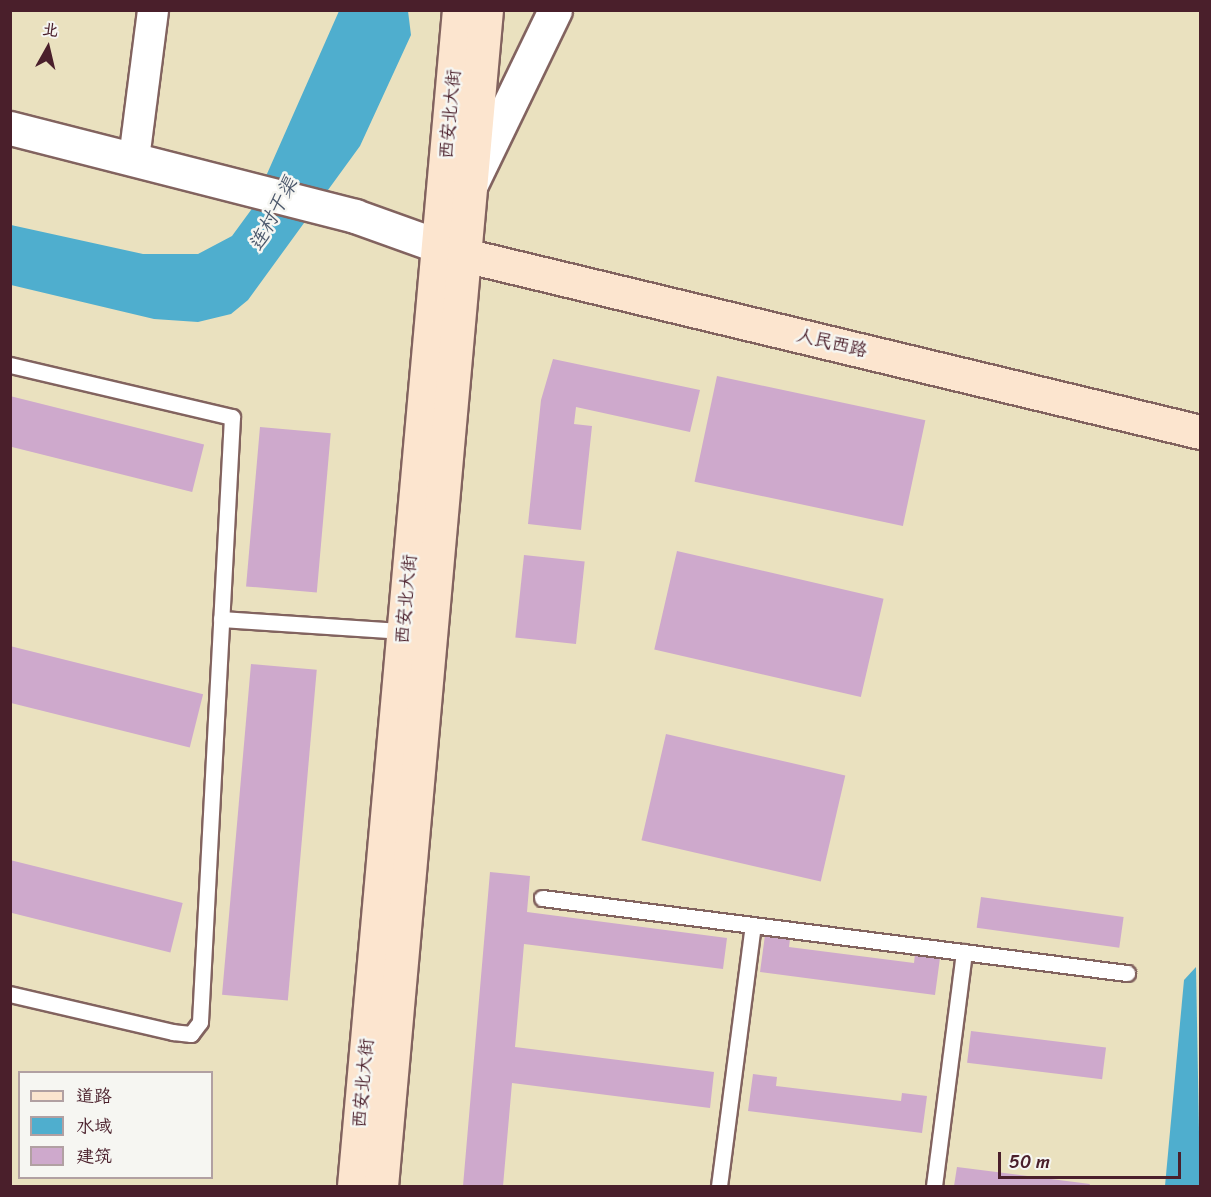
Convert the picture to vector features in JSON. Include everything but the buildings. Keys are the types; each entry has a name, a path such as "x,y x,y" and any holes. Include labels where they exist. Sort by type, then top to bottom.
{"main road":[{"name":"西安北大街","path":"381,1186 451,250 459,10"},
{"name":"西安北大街","path":"354,1186 404,631 451,250 470,186 486,10"},
{"name":"人民西路","path":"451,250 1200,432"}],"street":[{"path":"134,159 153,10"},
{"path":"470,186 555,10"},
{"path":"10,128 355,216 451,250"}],"lane":[{"path":"10,365 232,417 200,1022 190,1034 173,1032 10,994"},
{"path":"221,619 404,631"},
{"path":"542,898 1127,973"},
{"path":"719,1186 753,925"},
{"path":"934,1186 964,952"}],"water":[{"name":"连村干渠","path":"339,11 408,11 411,35 360,146 248,300 231,314 198,322 154,319 11,285 11,225 143,254 198,254 232,236 251,210"},
{"path":"1196,967 1200,1186 1165,1186 1184,980"}]}
